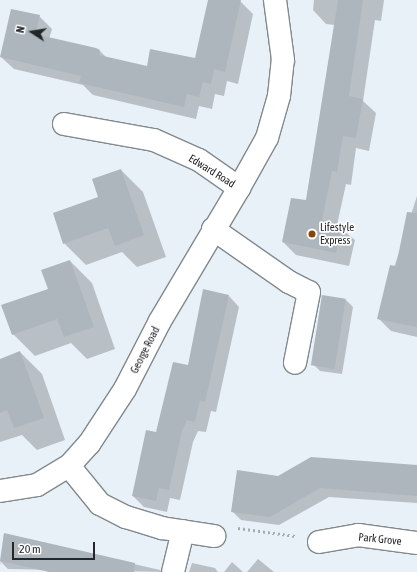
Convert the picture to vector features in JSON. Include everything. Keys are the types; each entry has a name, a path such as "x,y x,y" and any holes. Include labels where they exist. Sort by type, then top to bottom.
{"street":[{"name":"Edward Road","path":"64,124 154,140 199,160 239,188 268,138 279,96 283,60 275,0"},
{"name":"George Road","path":"0,491 37,485 69,466 125,389 160,321 239,188"},
{"path":"214,229 289,282 309,292 295,363"},
{"path":"69,466 100,504 126,517 183,532 214,536"},
{"path":"173,572 183,532"},
{"name":"Park Grove","path":"319,542 358,535 417,543"}],"path":[{"path":"214,536 229,527 319,542"}],"building":[{"path":"208,0 241,0 225,72 214,69 211,84 203,82 199,97 187,94 184,107 79,83 81,76 0,57 11,9 40,15 35,34 96,48 100,50 99,55 147,66 150,49 195,58"},
{"path":"338,0 363,0 349,96 363,99 356,138 343,136 337,172 332,171 322,221 342,225 336,253 282,242 291,198 306,200"},
{"path":"121,169 144,235 115,246 108,228 63,244 53,213 98,197 92,179"},
{"path":"407,212 417,213 417,327 377,319 390,265 396,266"},
{"path":"70,260 94,327 64,337 57,319 12,335 1,305 48,289 41,270"},
{"path":"203,289 229,295 205,402 200,400 195,422 187,420 182,431 169,490 159,488 156,501 132,496 146,430 156,432 173,362 188,365"},
{"path":"322,295 346,299 335,369 311,365"},
{"path":"20,351 44,418 14,428 7,410 0,413 0,359"},
{"path":"311,457 417,465 417,496 320,488 270,517 231,512 237,470 278,476"},
{"path":"4,533 135,563 134,572 49,572 0,561"}],"place":[{"name":"Lifestyle Express","path":"312,234"}]}
